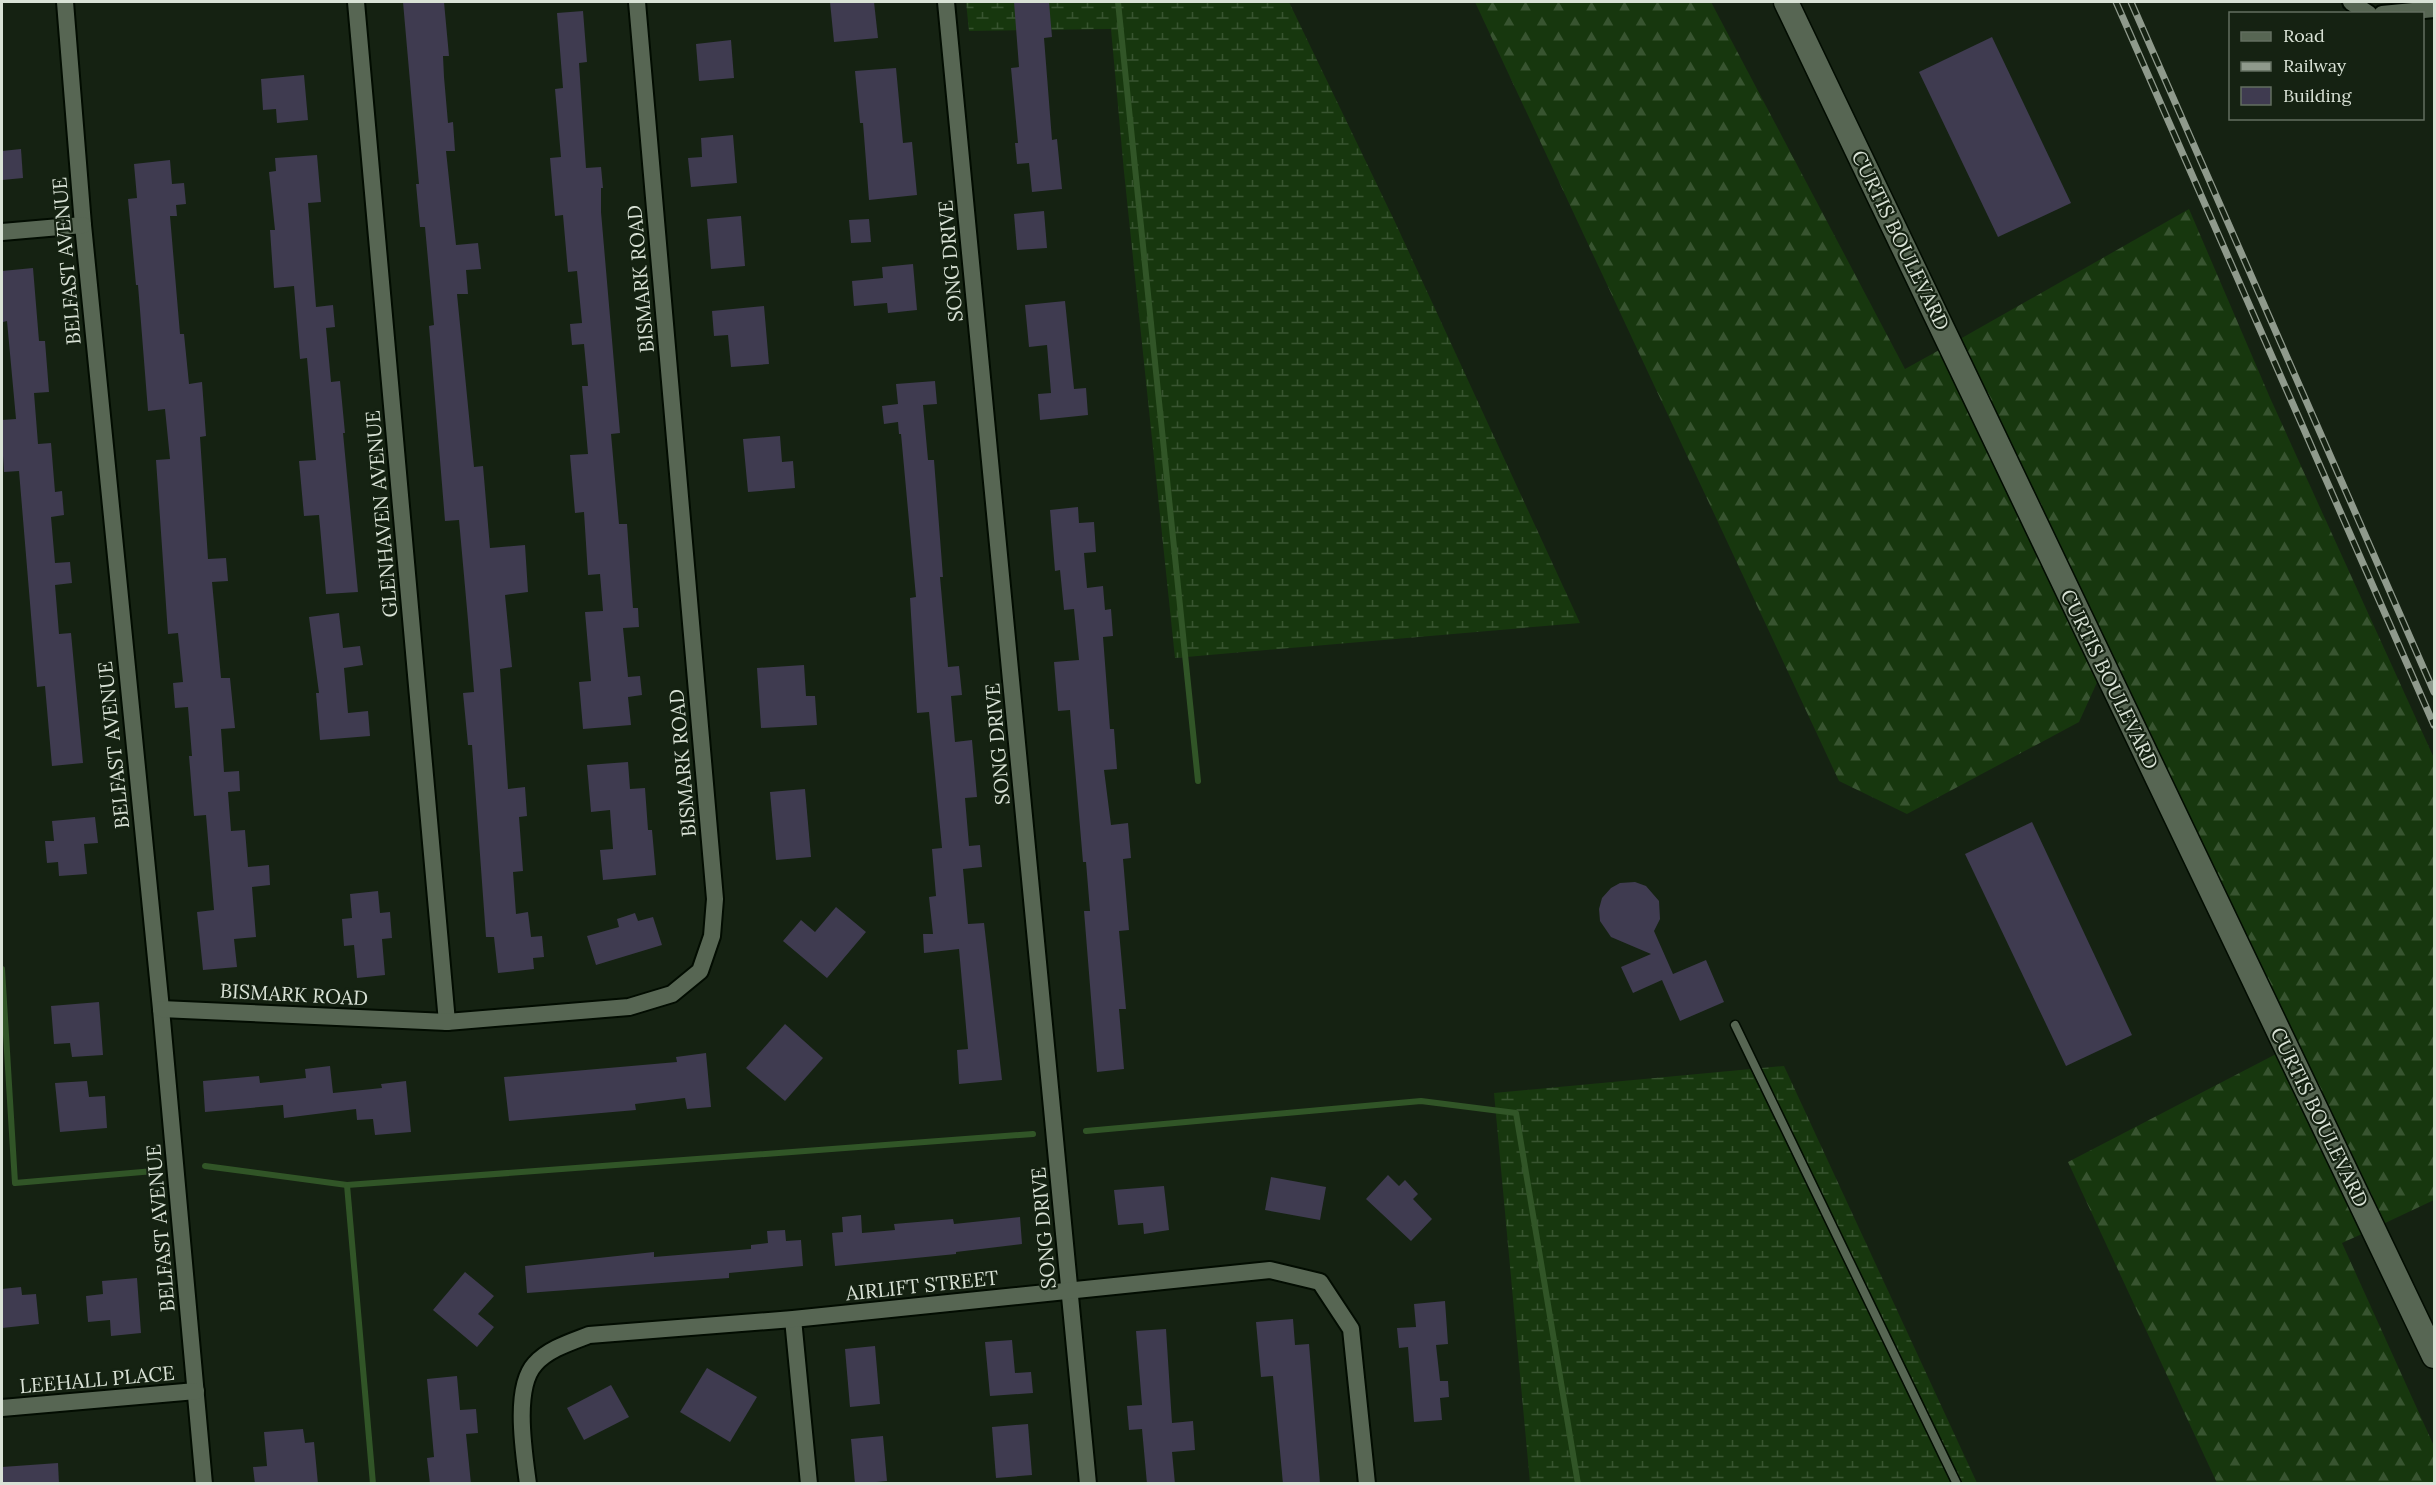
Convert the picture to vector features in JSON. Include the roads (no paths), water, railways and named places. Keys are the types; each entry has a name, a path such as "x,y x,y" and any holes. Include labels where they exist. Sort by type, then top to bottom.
{"street":[{"name":"BELFAST AVENUE","path":"65,2 83,225 161,1009 204,1484"},
{"name":"GLENHAVEN AVENUE","path":"356,2 447,1022"},
{"name":"BISMARK ROAD","path":"161,1009 447,1022 629,1007 672,994 700,971 712,936 715,899 637,2"},
{"name":"SONG DRIVE","path":"946,2 1088,1484"},
{"name":"CURTIS BOULEVARD","path":"1786,2 2434,1356"},
{"path":"2351,2 2366,12"},
{"path":"2403,12 2434,9"},
{"path":"2,232 83,225"},
{"name":"AIRLIFT STREET","path":"528,1484 522,1429 522,1394 534,1364 561,1346 589,1335 793,1319 1270,1270 1320,1282 1351,1329 1367,1484"},
{"path":"793,1319 809,1484"},
{"name":"LEEHALL PLACE","path":"2,1408 196,1391"}],"lane":[{"path":"1735,1025 1957,1484"}],"waterway":[{"path":"1118,2 1198,781"},
{"path":"2,969 15,1183 154,1171"},
{"path":"1086,1131 1421,1101 1516,1113 1578,1484"},
{"path":"205,1166 347,1185 1033,1134"},
{"path":"347,1185 373,1484"}],"railway":[{"path":"2116,2 2434,725"},
{"path":"2131,2 2434,692"}]}
